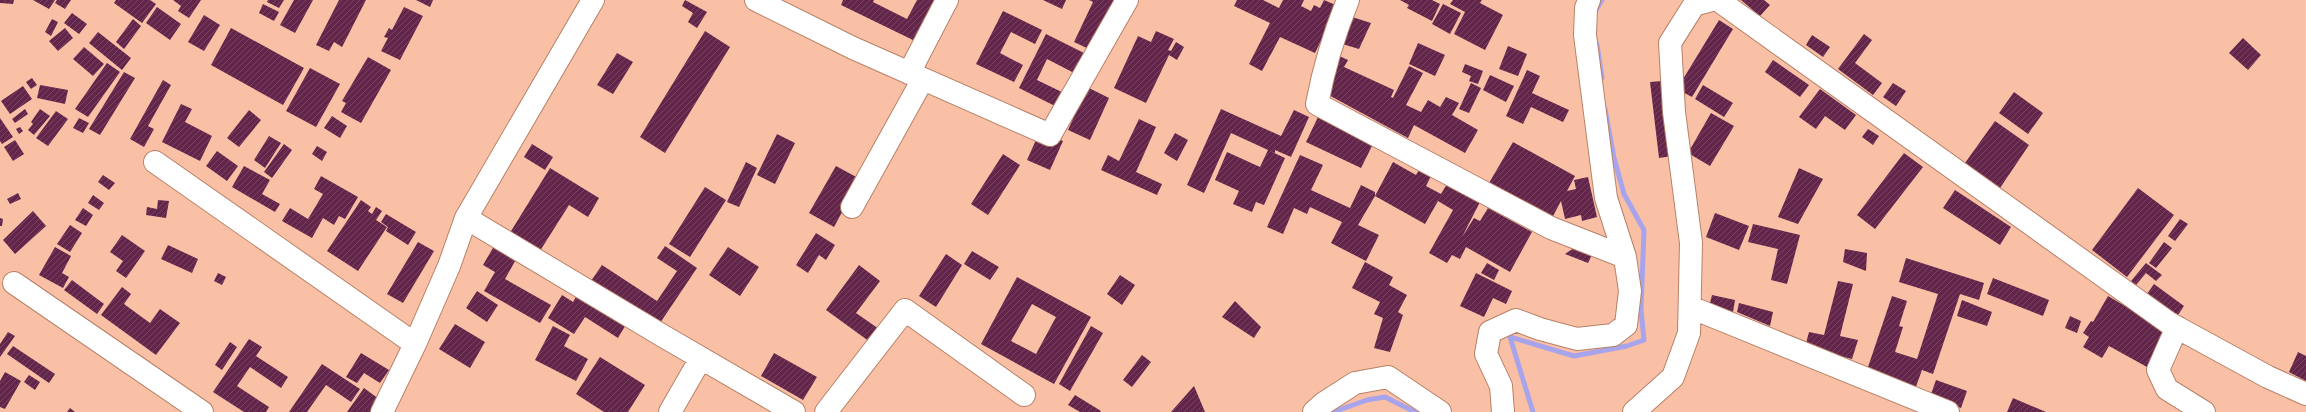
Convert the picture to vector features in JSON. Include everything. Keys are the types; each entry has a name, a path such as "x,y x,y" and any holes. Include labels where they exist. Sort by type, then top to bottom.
{"street":[{"path":"382,412 415,344 449,266 466,218 593,0"},
{"path":"756,0 853,48 1050,135 1127,0"},
{"path":"852,207 916,76 947,0"},
{"path":"1348,0 1325,66 1317,104 1551,228 1625,257"},
{"path":"1503,412 1501,386 1486,354 1490,332 1516,320 1540,329 1577,339 1613,335 1626,325 1630,291 1625,257 1605,190 1585,35 1586,8 1589,0"},
{"path":"1634,412 1673,377 1689,333 1691,243 1674,112 1670,43 1694,5 1712,0"},
{"path":"1718,0 1992,198 2177,327 2268,377 2306,394"},
{"path":"155,162 415,344"},
{"path":"466,218 794,412"},
{"path":"14,282 202,412"},
{"path":"1690,307 1948,412"},
{"path":"826,412 905,310 1024,395"},
{"path":"2177,327 2158,370 2167,389 2204,412"},
{"path":"670,412 701,358"},
{"path":"1314,412 1324,403 1355,383 1388,377 1440,412"}],"building":[{"path":"0,0 14,0 13,4 0,3"},
{"path":"33,0 55,0 49,9"},
{"path":"57,0 71,0 65,9 55,3"},
{"path":"116,0 150,0 156,4 142,23 114,3"},
{"path":"173,0 201,0 189,18 178,11 181,6"},
{"path":"268,0 284,0 279,8 267,2"},
{"path":"294,0 313,0 295,33 280,25"},
{"path":"339,0 366,0 342,47 334,42 329,51 316,45"},
{"path":"416,0 433,0 430,7"},
{"path":"685,0 707,12 697,28 688,22 693,13 682,6"},
{"path":"843,0 874,0 873,2 907,19 917,0 936,0 915,41 841,5"},
{"path":"1043,0 1066,0 1062,9"},
{"path":"1089,0 1115,0 1091,50 1074,42 1093,2"},
{"path":"1237,0 1263,0 1279,8 1283,0 1304,0 1301,6 1311,11 1314,5 1320,8 1324,0 1338,6 1315,53 1280,37 1262,71 1249,64 1270,23 1234,6"},
{"path":"1400,0 1432,0 1440,4 1432,21 1407,8 1409,5"},
{"path":"1453,0 1482,0 1480,3 1503,15 1485,50 1454,34 1465,12 1450,4"},
{"path":"1741,0 1764,0 1770,5 1760,16"},
{"path":"263,4 279,12 274,21 259,13"},
{"path":"1443,4 1461,13 1450,34 1432,24"},
{"path":"157,7 181,24 170,40 146,23"},
{"path":"404,7 423,16 400,60 381,51 388,38 384,37 389,28 392,30"},
{"path":"1003,11 1042,30 1035,44 1011,32 1000,53 1023,65 1014,82 976,64"},
{"path":"72,13 87,24 79,34 64,23"},
{"path":"204,15 220,25 204,51 188,42"},
{"path":"1349,16 1371,23 1359,49 1339,43"},
{"path":"52,19 58,22 51,36 45,32"},
{"path":"133,19 141,26 124,49 116,42"},
{"path":"1719,20 1733,29 1692,97 1677,89"},
{"path":"65,28 73,38 58,51 49,41"},
{"path":"231,28 304,68 283,105 211,65"},
{"path":"705,31 730,47 665,153 640,137"},
{"path":"1156,31 1174,39 1168,50 1171,51 1176,42 1184,47 1177,60 1169,55 1146,103 1114,88 1138,36 1151,42"},
{"path":"98,32 131,58 122,70 89,43"},
{"path":"1046,34 1088,55 1078,75 1047,59 1037,80 1068,95 1061,109 1019,88"},
{"path":"1864,34 1872,40 1855,63 1882,83 1873,95 1838,69"},
{"path":"1812,35 1830,47 1823,57 1806,45"},
{"path":"2243,38 2261,55 2248,70 2229,53"},
{"path":"1418,43 1445,55 1435,76 1409,64"},
{"path":"1508,46 1527,54 1518,76 1499,69"},
{"path":"84,47 104,64 93,76 73,59"},
{"path":"617,53 633,62 613,94 597,85"},
{"path":"1335,54 1348,60 1344,67 1394,90 1391,97 1393,98 1409,66 1423,73 1406,105 1421,112 1428,100 1440,107 1446,97 1459,103 1452,115 1478,130 1465,153 1414,125 1408,138 1323,92"},
{"path":"368,57 391,70 361,123 341,112 346,103 342,101"},
{"path":"1773,60 1809,85 1800,97 1765,72"},
{"path":"107,63 120,72 88,117 75,109"},
{"path":"1465,64 1483,71 1478,84 1469,81 1471,76 1462,72"},
{"path":"310,68 340,84 316,127 286,111"},
{"path":"1527,70 1540,76 1532,93 1569,110 1563,122 1531,107 1523,124 1506,116"},
{"path":"124,72 135,78 100,135 89,129"},
{"path":"1490,75 1514,86 1506,102 1483,90"},
{"path":"32,78 37,85 31,89 26,82"},
{"path":"163,80 171,85 148,126 154,129 144,147 130,139"},
{"path":"1662,81 1672,156 1659,158 1650,82"},
{"path":"1471,83 1481,88 1469,113 1459,109"},
{"path":"1893,83 1906,91 1896,106 1883,97"},
{"path":"40,85 68,90 65,104 37,98"},
{"path":"1703,85 1733,103 1724,117 1695,99"},
{"path":"23,86 32,99 10,114 1,101"},
{"path":"1087,87 1109,98 1090,140 1068,130"},
{"path":"1820,89 1856,115 1845,130 1825,116 1816,129 1799,117"},
{"path":"2014,92 2043,113 2028,134 1999,113"},
{"path":"181,104 192,109 185,122 212,136 200,161 162,142"},
{"path":"25,109 28,114 15,123 12,119"},
{"path":"40,109 50,116 34,135 28,130 33,124 31,122"},
{"path":"1221,109 1281,136 1294,110 1309,117 1291,157 1275,150 1275,153 1270,151 1285,158 1264,205 1256,202 1252,212 1233,204 1239,191 1215,180 1227,152 1260,167 1268,150 1231,133 1204,193 1187,185"},
{"path":"249,110 261,120 239,147 227,138"},
{"path":"56,111 68,119 48,146 36,138"},
{"path":"1711,113 1734,126 1710,166 1688,153"},
{"path":"1319,115 1374,142 1361,168 1306,142"},
{"path":"332,116 347,126 340,138 324,128"},
{"path":"0,118 13,137 2,144 0,141"},
{"path":"79,118 89,123 83,133 73,128"},
{"path":"1139,119 1156,127 1136,172 1162,184 1157,195 1101,170 1108,155 1119,161"},
{"path":"1995,121 2029,145 2000,188 1965,163"},
{"path":"20,127 23,131 19,134 16,129"},
{"path":"1868,129 1879,136 1873,145 1862,137"},
{"path":"1040,131 1063,141 1050,170 1027,160"},
{"path":"1175,133 1188,140 1177,161 1164,153"},
{"path":"777,134 795,143 775,184 757,175"},
{"path":"269,136 281,143 265,168 254,160"},
{"path":"15,140 24,154 13,161 4,147"},
{"path":"1513,142 1575,176 1567,191 1576,189 1574,180 1588,177 1597,217 1582,221 1581,215 1565,219 1561,201 1552,218 1489,183"},
{"path":"284,144 292,150 272,178 264,172"},
{"path":"532,144 553,157 545,170 524,157"},
{"path":"317,146 327,152 322,161 312,154"},
{"path":"217,151 238,166 227,181 206,166"},
{"path":"1904,153 1923,167 1875,229 1857,215"},
{"path":"1003,154 1020,165 988,215 971,204"},
{"path":"1300,155 1323,165 1311,190 1350,208 1361,185 1375,192 1375,196 1358,225 1379,235 1366,261 1331,243 1342,222 1310,207 1307,214 1294,208 1283,234 1267,227"},
{"path":"746,162 757,168 739,207 727,202"},
{"path":"1393,162 1416,175 1419,170 1431,176 1426,186 1441,194 1447,184 1480,202 1462,237 1474,218 1480,221 1488,208 1532,232 1510,272 1466,247 1460,259 1452,255 1447,263 1429,253 1453,210 1438,201 1425,224 1375,196"},
{"path":"244,166 270,180 262,194 280,204 275,212 232,187"},
{"path":"836,166 860,179 834,227 809,213"},
{"path":"550,168 599,198 588,217 569,205 538,254 508,236"},
{"path":"1799,168 1823,179 1798,224 1778,217"},
{"path":"103,175 115,183 109,190 98,182"},
{"path":"321,176 358,197 345,219 339,216 334,225 323,218 312,238 282,221 290,208 308,219 323,194 314,189"},
{"path":"705,187 726,200 690,257 669,244"},
{"path":"2138,188 2174,215 2127,277 2092,250"},
{"path":"1955,190 2011,227 2000,245 1943,208"},
{"path":"18,193 21,199 10,204 7,199"},
{"path":"93,195 104,203 99,210 88,203"},
{"path":"158,200 169,201 166,218 146,215 147,207 157,209"},
{"path":"361,200 371,207 368,211 372,214 376,207 382,211 376,220 387,227 358,271 327,251"},
{"path":"83,208 93,215 86,226 75,220"},
{"path":"33,211 46,226 15,254 3,240"},
{"path":"1715,213 1749,226 1739,250 1706,237"},
{"path":"386,214 416,232 408,245 386,231 388,227 381,222"},
{"path":"0,218 3,219 2,226 0,226"},
{"path":"2180,219 2188,224 2175,241 2168,236"},
{"path":"1753,224 1800,235 1787,284 1771,280 1778,249 1748,242"},
{"path":"70,225 82,233 70,252 57,244"},
{"path":"816,233 835,245 826,260 819,255 808,273 796,265"},
{"path":"122,235 145,251 126,278 116,271 123,261 110,252"},
{"path":"497,241 519,254 505,279 551,305 540,323 484,291 495,272 483,265"},
{"path":"418,242 434,251 403,303 387,294"},
{"path":"2164,242 2172,248 2156,268 2149,263"},
{"path":"168,245 198,259 192,273 161,259"},
{"path":"665,246 697,268 658,326 591,281 602,265 657,301 677,271 657,258"},
{"path":"1577,246 1593,253 1588,263 1565,254"},
{"path":"55,247 71,256 62,273 69,277 63,288 39,275"},
{"path":"728,247 759,267 740,296 709,275"},
{"path":"1845,249 1867,253 1866,271 1843,262"},
{"path":"972,251 999,267 990,280 964,264"},
{"path":"946,254 962,265 936,307 919,296"},
{"path":"1906,258 1984,283 1979,300 1960,294 1933,374 1922,370 1914,392 1867,370 1892,296 1907,301 1899,326 1903,327 1895,352 1917,359 1938,294 1899,282"},
{"path":"1365,262 1393,277 1389,285 1407,295 1398,312 1403,315 1390,352 1374,348 1383,318 1374,314 1380,302 1352,288"},
{"path":"1487,263 1499,270 1494,280 1481,273"},
{"path":"2146,263 2162,275 2156,281 2146,273 2136,285 2131,281"},
{"path":"859,265 880,281 856,313 879,329 870,342 826,310"},
{"path":"218,273 226,277 222,285 214,281"},
{"path":"1476,273 1512,291 1506,304 1493,298 1484,317 1460,306"},
{"path":"1120,275 1135,285 1122,305 1107,294"},
{"path":"1017,277 1091,317 1054,384 981,344","holes":["1032,304 1056,317 1036,354 1011,341"]},
{"path":"1993,278 2049,300 2043,316 1987,294"},
{"path":"72,280 104,304 97,314 64,290"},
{"path":"1838,281 1853,284 1840,336 1858,340 1852,359 1805,347 1809,332 1824,335"},
{"path":"2154,284 2184,306 2178,315 2147,294"},
{"path":"122,287 131,294 124,304 150,323 160,309 180,323 156,355 101,315"},
{"path":"580,290 628,321 618,338 585,317 574,334 548,318 562,295 573,302"},
{"path":"477,291 498,305 487,322 466,308"},
{"path":"1712,295 1735,300 1733,312 1709,307"},
{"path":"2108,296 2168,331 2147,367 2109,346 2102,358 2083,347 2089,337 2083,333 2091,321 2093,322"},
{"path":"1962,300 1992,312 1987,326 1957,316"},
{"path":"1235,301 1261,327 1254,338 1222,317"},
{"path":"1739,303 1773,312 1770,326 1737,312"},
{"path":"2070,316 2081,321 2077,333 2065,328"},
{"path":"455,324 485,342 470,368 439,349"},
{"path":"553,326 570,335 564,346 588,359 576,381 535,360"},
{"path":"1091,326 1103,333 1070,391 1059,384"},
{"path":"8,332 15,336 0,357 0,344"},
{"path":"249,339 262,347 256,356 288,377 281,388 250,367 237,386 269,407 266,412 244,412 213,392"},
{"path":"230,342 237,347 222,370 215,365"},
{"path":"13,346 55,374 49,383 7,354"},
{"path":"2298,352 2306,356 2306,381 2289,372"},
{"path":"361,353 389,370 380,383 364,373 357,383 346,377"},
{"path":"774,353 817,377 803,400 761,376"},
{"path":"1142,355 1151,362 1132,387 1123,380"},
{"path":"600,357 645,385 628,412 604,412 576,394"},
{"path":"322,364 360,389 351,402 326,385 307,412 289,412"},
{"path":"5,372 21,381 5,409 0,407 0,381"},
{"path":"29,375 40,382 35,390 24,382"},
{"path":"1936,380 1967,391 1961,408 1930,397"},
{"path":"1194,386 1205,412 1171,412"},
{"path":"364,388 379,399 370,412 347,412"},
{"path":"1075,395 1101,411 1080,412 1068,405"},
{"path":"2013,398 2046,412 2007,412"},
{"path":"70,408 75,412 67,412"}],"waterway":[{"path":"1596,10 1602,0"},
{"path":"1597,44 1602,78"},
{"path":"1533,412 1510,337 1574,356 1627,346 1644,340 1641,310 1644,230 1624,194 1614,158 1605,109"},
{"path":"1333,412 1367,400 1385,397 1415,412"}]}
